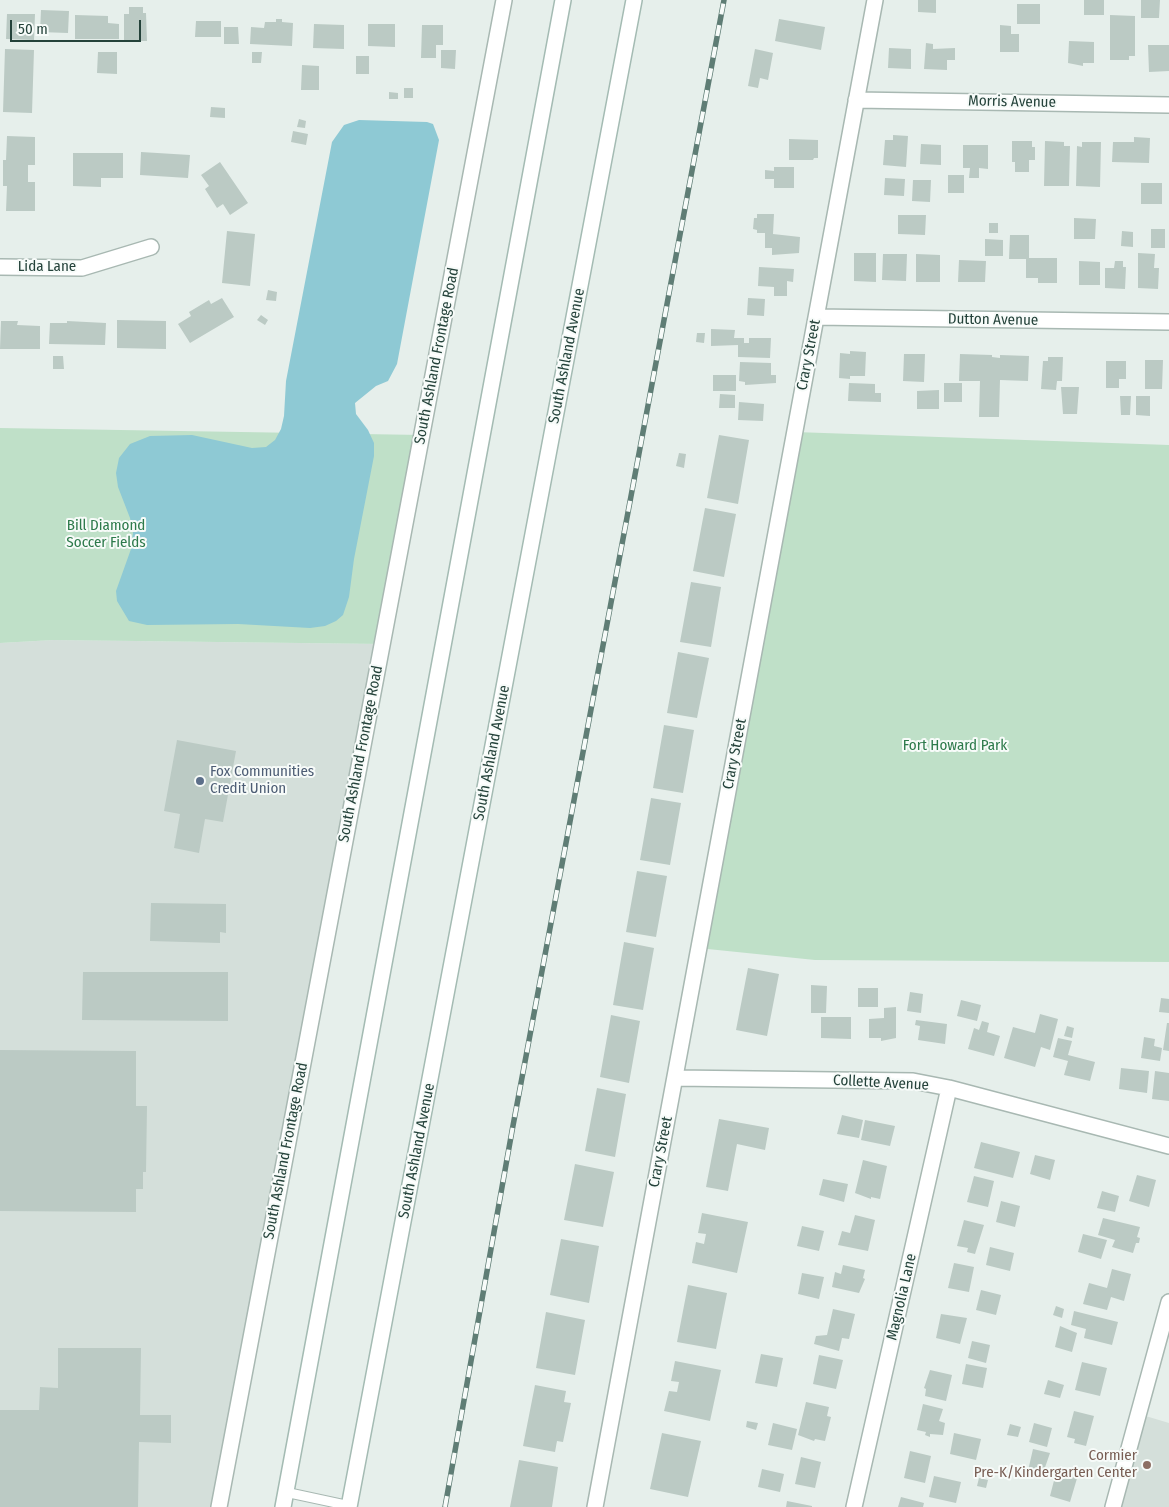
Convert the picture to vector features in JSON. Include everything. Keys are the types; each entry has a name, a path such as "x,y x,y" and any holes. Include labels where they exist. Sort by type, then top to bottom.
{"street":[{"name":"South Ashland Frontage Road","path":"219,1507 504,0"},
{"path":"284,1500 563,0"},
{"name":"South Ashland Avenue","path":"350,1506 634,0"},
{"name":"Crary Street","path":"595,1507 875,0"},
{"name":"Morris Avenue","path":"856,100 1169,105"},
{"name":"Lida Lane","path":"0,267 82,268 151,247"},
{"name":"Dutton Avenue","path":"816,317 1169,322"},
{"name":"Collette Avenue","path":"675,1078 913,1081 949,1088 1169,1146"},
{"name":"Magnolia Lane","path":"854,1507 949,1088"},
{"path":"1113,1507 1169,1302"}],"lane":[{"path":"284,1500 350,1506"}],"shaded area":[{"path":"53,640 382,644 219,1507 0,1507 0,643"},
{"name":"Cormier Pre-K/Kindergarten Center","path":"1139,1414 1169,1423 1169,1507 1113,1507"}],"green space":[{"name":"Bill Diamond Soccer Fields","path":"0,428 422,435 382,644 53,640 0,643"},
{"name":"Fort Howard Park","path":"795,432 1169,445 1169,962 815,960 698,948"}],"water":[{"path":"359,120 427,122 433,124 439,140 397,364 388,381 376,386 355,403 356,414 368,430 374,443 374,456 354,559 349,597 343,615 325,626 310,628 238,624 147,625 129,621 117,601 116,591 131,549 133,533 130,518 118,487 116,473 119,458 130,444 150,436 192,435 252,448 266,447 275,440 281,429 284,416 286,381 332,142 344,125"}],"building":[{"path":"918,0 936,0 936,13 918,12"},
{"path":"1084,0 1104,0 1104,15 1084,15"},
{"path":"1141,0 1160,0 1159,18 1141,18"},
{"path":"1017,4 1040,4 1040,24 1017,24"},
{"path":"129,7 143,7 143,13 146,13 147,41 124,41 124,14 129,14"},
{"path":"41,10 69,11 68,33 40,32"},
{"path":"7,14 35,14 34,40 6,39"},
{"path":"75,15 108,16 108,23 119,24 119,39 75,39"},
{"path":"1110,15 1135,16 1135,56 1129,56 1129,60 1110,60"},
{"path":"276,19 282,19 282,22 293,23 292,46 250,44 251,27 264,28 265,22 276,22"},
{"path":"779,19 825,27 821,50 775,41"},
{"path":"196,21 221,21 221,37 195,37"},
{"path":"314,24 344,25 344,49 313,48"},
{"path":"368,24 395,24 395,47 368,46"},
{"path":"422,25 443,25 443,45 436,45 436,58 421,58"},
{"path":"1000,25 1011,26 1011,34 1019,34 1019,52 1000,52"},
{"path":"224,27 238,27 239,44 224,44"},
{"path":"1069,41 1094,42 1094,63 1083,63 1083,66 1068,63"},
{"path":"926,43 933,44 933,49 955,48 955,60 947,60 947,70 924,69"},
{"path":"1148,45 1169,45 1169,71 1149,72"},
{"path":"889,48 911,49 911,69 888,68"},
{"path":"5,49 34,50 32,113 3,112"},
{"path":"755,49 773,53 768,80 760,78 758,88 748,86"},
{"path":"441,50 456,50 455,69 441,68"},
{"path":"98,52 117,52 117,74 97,73"},
{"path":"252,52 262,52 261,63 252,63"},
{"path":"356,56 369,56 369,74 356,74"},
{"path":"302,65 319,66 319,90 301,90"},
{"path":"404,88 413,88 413,98 404,98"},
{"path":"389,92 398,93 398,99 389,99"},
{"path":"211,107 225,108 225,118 210,117"},
{"path":"299,119 306,121 305,128 297,127"},
{"path":"293,131 308,134 306,145 291,142"},
{"path":"893,135 908,136 906,167 883,165 885,140 893,140"},
{"path":"7,136 35,137 35,165 28,165 28,182 35,182 35,211 6,211 7,186 3,186 3,160 6,160"},
{"path":"1134,137 1150,138 1149,163 1112,162 1113,142 1134,142"},
{"path":"789,139 818,140 818,158 813,160 789,160"},
{"path":"1012,141 1032,141 1032,147 1035,147 1035,160 1029,160 1029,172 1015,172 1015,162 1012,162"},
{"path":"1045,141 1064,142 1064,146 1070,146 1069,186 1044,186"},
{"path":"1082,142 1101,142 1100,187 1076,186 1077,146 1082,147"},
{"path":"921,144 941,145 941,165 920,164"},
{"path":"963,145 988,145 988,169 979,168 979,178 969,178 970,168 963,168"},
{"path":"141,152 190,155 188,178 140,175"},
{"path":"73,153 123,153 123,178 101,178 101,187 73,186"},
{"path":"220,162 248,203 230,215 223,204 217,208 205,189 209,186 201,175"},
{"path":"774,167 794,167 794,188 774,188 774,179 765,179 765,170 774,171"},
{"path":"948,175 964,175 964,193 948,193"},
{"path":"885,178 905,179 904,196 884,195"},
{"path":"913,180 931,180 930,202 912,201"},
{"path":"1141,183 1162,183 1162,204 1141,204"},
{"path":"757,214 774,214 773,234 800,237 799,253 772,255 772,248 765,248 765,233 757,233 757,230 753,229 754,218 757,218"},
{"path":"898,215 926,215 925,235 898,234"},
{"path":"1074,218 1096,219 1095,239 1074,239"},
{"path":"989,223 998,223 998,233 989,233"},
{"path":"1151,229 1165,229 1165,248 1151,248"},
{"path":"227,231 255,234 250,286 222,283"},
{"path":"1122,231 1133,232 1133,247 1121,246"},
{"path":"1010,235 1029,235 1029,258 1057,258 1057,283 1038,283 1038,278 1026,278 1026,259 1009,259"},
{"path":"985,239 1003,240 1003,256 985,256"},
{"path":"854,253 876,253 876,282 854,281"},
{"path":"1138,253 1155,254 1154,268 1159,268 1158,289 1138,288"},
{"path":"883,254 907,254 906,281 882,280"},
{"path":"916,254 940,255 940,282 916,282"},
{"path":"959,260 986,261 985,282 958,282"},
{"path":"1079,261 1100,262 1100,285 1079,285"},
{"path":"1115,261 1123,261 1123,267 1126,267 1125,289 1105,288 1105,268 1114,268"},
{"path":"759,267 794,269 793,282 787,281 787,296 774,296 774,287 758,286"},
{"path":"268,290 277,292 276,301 266,300"},
{"path":"222,298 234,317 190,343 178,324 191,316 189,312 209,300 211,304"},
{"path":"748,298 765,299 764,316 747,315"},
{"path":"261,315 268,320 265,325 257,320"},
{"path":"117,320 166,321 166,349 117,348"},
{"path":"1,321 18,321 17,325 40,326 40,349 0,349"},
{"path":"67,321 106,323 105,345 49,344 50,323 67,323"},
{"path":"711,329 735,330 734,338 744,338 744,343 749,343 749,338 771,338 770,358 738,357 738,345 711,346"},
{"path":"697,333 705,333 704,343 696,342"},
{"path":"850,351 866,352 865,376 850,376 850,379 839,378 840,353 850,354"},
{"path":"904,354 925,354 924,382 903,381"},
{"path":"960,354 992,355 992,357 1000,358 1000,355 1029,356 1028,381 1000,380 999,417 979,417 980,381 959,381"},
{"path":"53,356 63,356 64,369 53,369"},
{"path":"1048,357 1063,357 1062,381 1057,381 1056,390 1041,389 1043,361 1048,361"},
{"path":"1145,360 1163,360 1162,389 1145,389"},
{"path":"1106,361 1126,361 1126,379 1119,379 1119,388 1106,388"},
{"path":"740,362 771,363 771,375 776,375 776,383 745,385 745,382 739,381"},
{"path":"713,375 736,375 736,391 713,391"},
{"path":"849,383 875,384 875,393 881,393 881,402 848,401"},
{"path":"944,383 962,383 962,402 944,402"},
{"path":"1061,387 1079,387 1077,414 1063,414"},
{"path":"939,390 939,409 917,409 917,391"},
{"path":"720,394 735,395 735,408 719,408"},
{"path":"1120,396 1131,396 1130,415 1121,415"},
{"path":"1136,396 1150,396 1150,416 1136,415"},
{"path":"739,402 764,404 763,421 738,420"},
{"path":"719,435 749,440 738,504 707,498"},
{"path":"679,453 686,454 684,468 676,466"},
{"path":"705,508 736,514 724,577 693,571"},
{"path":"691,582 721,587 711,647 680,642"},
{"path":"678,652 709,658 697,718 667,713"},
{"path":"664,725 694,730 683,793 653,788"},
{"name":"Fox Communities Credit Union","path":"177,740 236,751 223,822 205,819 199,853 174,848 180,814 164,811"},
{"path":"651,798 681,803 670,865 640,860"},
{"path":"637,871 667,876 656,937 626,932"},
{"path":"151,903 226,904 226,933 220,932 220,943 150,941"},
{"path":"624,942 654,948 643,1010 613,1005"},
{"path":"748,968 779,974 767,1036 736,1030"},
{"path":"83,972 228,972 228,1021 82,1020"},
{"path":"811,985 827,986 826,1013 811,1013"},
{"path":"858,988 878,988 878,1007 858,1007"},
{"path":"910,992 923,994 921,1013 907,1011"},
{"path":"1161,998 1169,999 1169,1013 1159,1012"},
{"path":"961,1000 981,1005 977,1021 957,1016"},
{"path":"896,1007 896,1038 881,1041 881,1038 869,1038 869,1019 884,1018 884,1008"},
{"path":"1040,1014 1058,1019 1050,1050 1041,1047 1035,1067 1004,1058 1013,1027 1035,1033"},
{"path":"611,1015 640,1021 629,1083 600,1077"},
{"path":"821,1017 851,1017 851,1039 821,1038"},
{"path":"916,1020 947,1024 945,1044 918,1040 920,1026 915,1025"},
{"path":"982,1021 989,1023 987,1032 1000,1036 994,1056 968,1049 974,1028 979,1030"},
{"path":"1167,1023 1169,1023 1169,1051 1163,1050"},
{"path":"1067,1026 1074,1028 1072,1038 1064,1036"},
{"path":"1144,1037 1155,1039 1154,1046 1162,1048 1160,1061 1141,1058"},
{"path":"1058,1038 1072,1041 1068,1055 1095,1062 1090,1081 1064,1075 1068,1061 1053,1057"},
{"path":"0,1050 136,1051 136,1106 147,1106 146,1172 143,1172 143,1189 136,1189 136,1212 0,1211"},
{"path":"1121,1068 1149,1071 1147,1093 1119,1089"},
{"path":"1155,1071 1169,1073 1169,1101 1152,1099"},
{"path":"597,1088 626,1094 615,1157 585,1151"},
{"path":"842,1115 863,1120 859,1138 837,1134"},
{"path":"719,1119 769,1128 765,1150 737,1144 728,1191 706,1187"},
{"path":"865,1120 895,1126 890,1146 861,1140"},
{"path":"981,1142 1020,1152 1013,1178 974,1168"},
{"path":"1035,1155 1055,1160 1050,1180 1030,1174"},
{"path":"863,1160 887,1166 880,1199 871,1197 871,1199 855,1193"},
{"path":"575,1164 614,1172 603,1227 564,1220"},
{"path":"1137,1175 1156,1180 1149,1207 1129,1201"},
{"path":"974,1176 994,1181 988,1207 967,1202"},
{"path":"823,1179 848,1184 844,1202 819,1195"},
{"path":"1102,1191 1119,1196 1115,1212 1097,1208"},
{"path":"1001,1201 1020,1206 1015,1227 996,1222"},
{"path":"702,1213 748,1222 737,1273 692,1263 696,1242 704,1244 706,1234 698,1233"},
{"path":"855,1215 875,1220 868,1251 838,1245 842,1231 850,1233"},
{"path":"1103,1218 1140,1227 1137,1237 1140,1238 1139,1243 1136,1243 1133,1253 1112,1247 1115,1240 1098,1235"},
{"path":"964,1220 984,1225 975,1254 967,1252 968,1248 957,1246"},
{"path":"802,1226 824,1231 819,1251 797,1246"},
{"path":"1083,1234 1107,1240 1101,1259 1078,1252"},
{"path":"561,1239 599,1246 589,1303 550,1295"},
{"path":"990,1247 1014,1253 1010,1271 986,1265"},
{"path":"954,1263 974,1267 969,1292 948,1288"},
{"path":"843,1265 865,1270 863,1278 865,1279 859,1293 832,1287 835,1272 841,1274"},
{"path":"1112,1269 1131,1274 1124,1301 1111,1297 1107,1310 1083,1304 1089,1283 1107,1288"},
{"path":"802,1273 824,1277 819,1299 798,1294"},
{"path":"688,1285 727,1293 716,1349 677,1342"},
{"path":"981,1290 1001,1295 996,1315 976,1310"},
{"path":"1056,1306 1064,1309 1062,1318 1053,1315"},
{"path":"833,1309 855,1314 849,1339 842,1338 839,1351 814,1344 816,1336 827,1335"},
{"path":"1074,1311 1118,1322 1112,1345 1084,1338 1086,1329 1071,1325"},
{"path":"546,1312 585,1320 575,1375 536,1368"},
{"path":"941,1314 967,1318 960,1344 936,1338"},
{"path":"1060,1326 1077,1333 1072,1352 1055,1347"},
{"path":"972,1341 990,1345 986,1363 968,1358"},
{"path":"58,1348 141,1348 140,1415 171,1415 171,1443 139,1442 138,1507 0,1507 0,1410 39,1410 40,1387 58,1388"},
{"path":"761,1354 783,1358 777,1387 755,1383"},
{"path":"819,1355 843,1360 836,1389 813,1384"},
{"path":"675,1361 721,1370 710,1421 664,1411 669,1391 677,1392 679,1382 671,1381"},
{"path":"1082,1362 1107,1368 1100,1396 1075,1390"},
{"path":"966,1364 987,1368 983,1388 962,1384"},
{"path":"930,1370 952,1375 946,1401 925,1396 926,1389 924,1388"},
{"path":"1048,1380 1064,1385 1060,1398 1044,1394"},
{"path":"535,1385 566,1391 564,1402 571,1403 563,1442 557,1441 555,1452 523,1446"},
{"path":"806,1402 829,1407 827,1416 831,1417 825,1441 815,1439 814,1441 798,1435"},
{"path":"923,1404 943,1409 939,1421 945,1423 943,1435 930,1434 930,1437 925,1435 926,1432 917,1430"},
{"path":"1074,1411 1094,1416 1086,1446 1074,1443 1075,1439 1067,1437"},
{"path":"747,1421 758,1423 756,1430 746,1427"},
{"path":"773,1423 797,1429 792,1450 768,1445"},
{"path":"1034,1423 1052,1428 1047,1447 1029,1442"},
{"path":"1010,1424 1021,1427 1018,1437 1007,1435"},
{"path":"662,1433 701,1441 688,1497 650,1489"},
{"path":"954,1433 981,1439 976,1460 950,1454"},
{"path":"1033,1449 1050,1453 1041,1479 1027,1475"},
{"path":"910,1451 931,1456 925,1483 904,1478"},
{"path":"801,1457 821,1462 815,1488 795,1484"},
{"path":"519,1460 558,1467 552,1507 510,1507"},
{"path":"762,1469 784,1474 780,1492 758,1487"},
{"path":"1057,1469 1078,1475 1070,1502 1050,1496"},
{"path":"934,1476 961,1482 956,1503 929,1497"},
{"path":"979,1478 988,1480 986,1488 977,1486"},
{"path":"901,1497 924,1503 923,1507 898,1507"},
{"path":"787,1501 812,1506 812,1507 786,1507"}],"railway":[{"path":"445,1507 512,1131 724,0"}],"place":[{"name":"Fox Communities Credit Union","path":"200,781"},
{"name":"Cormier Pre-K/Kindergarten Center","path":"1147,1465"}]}
